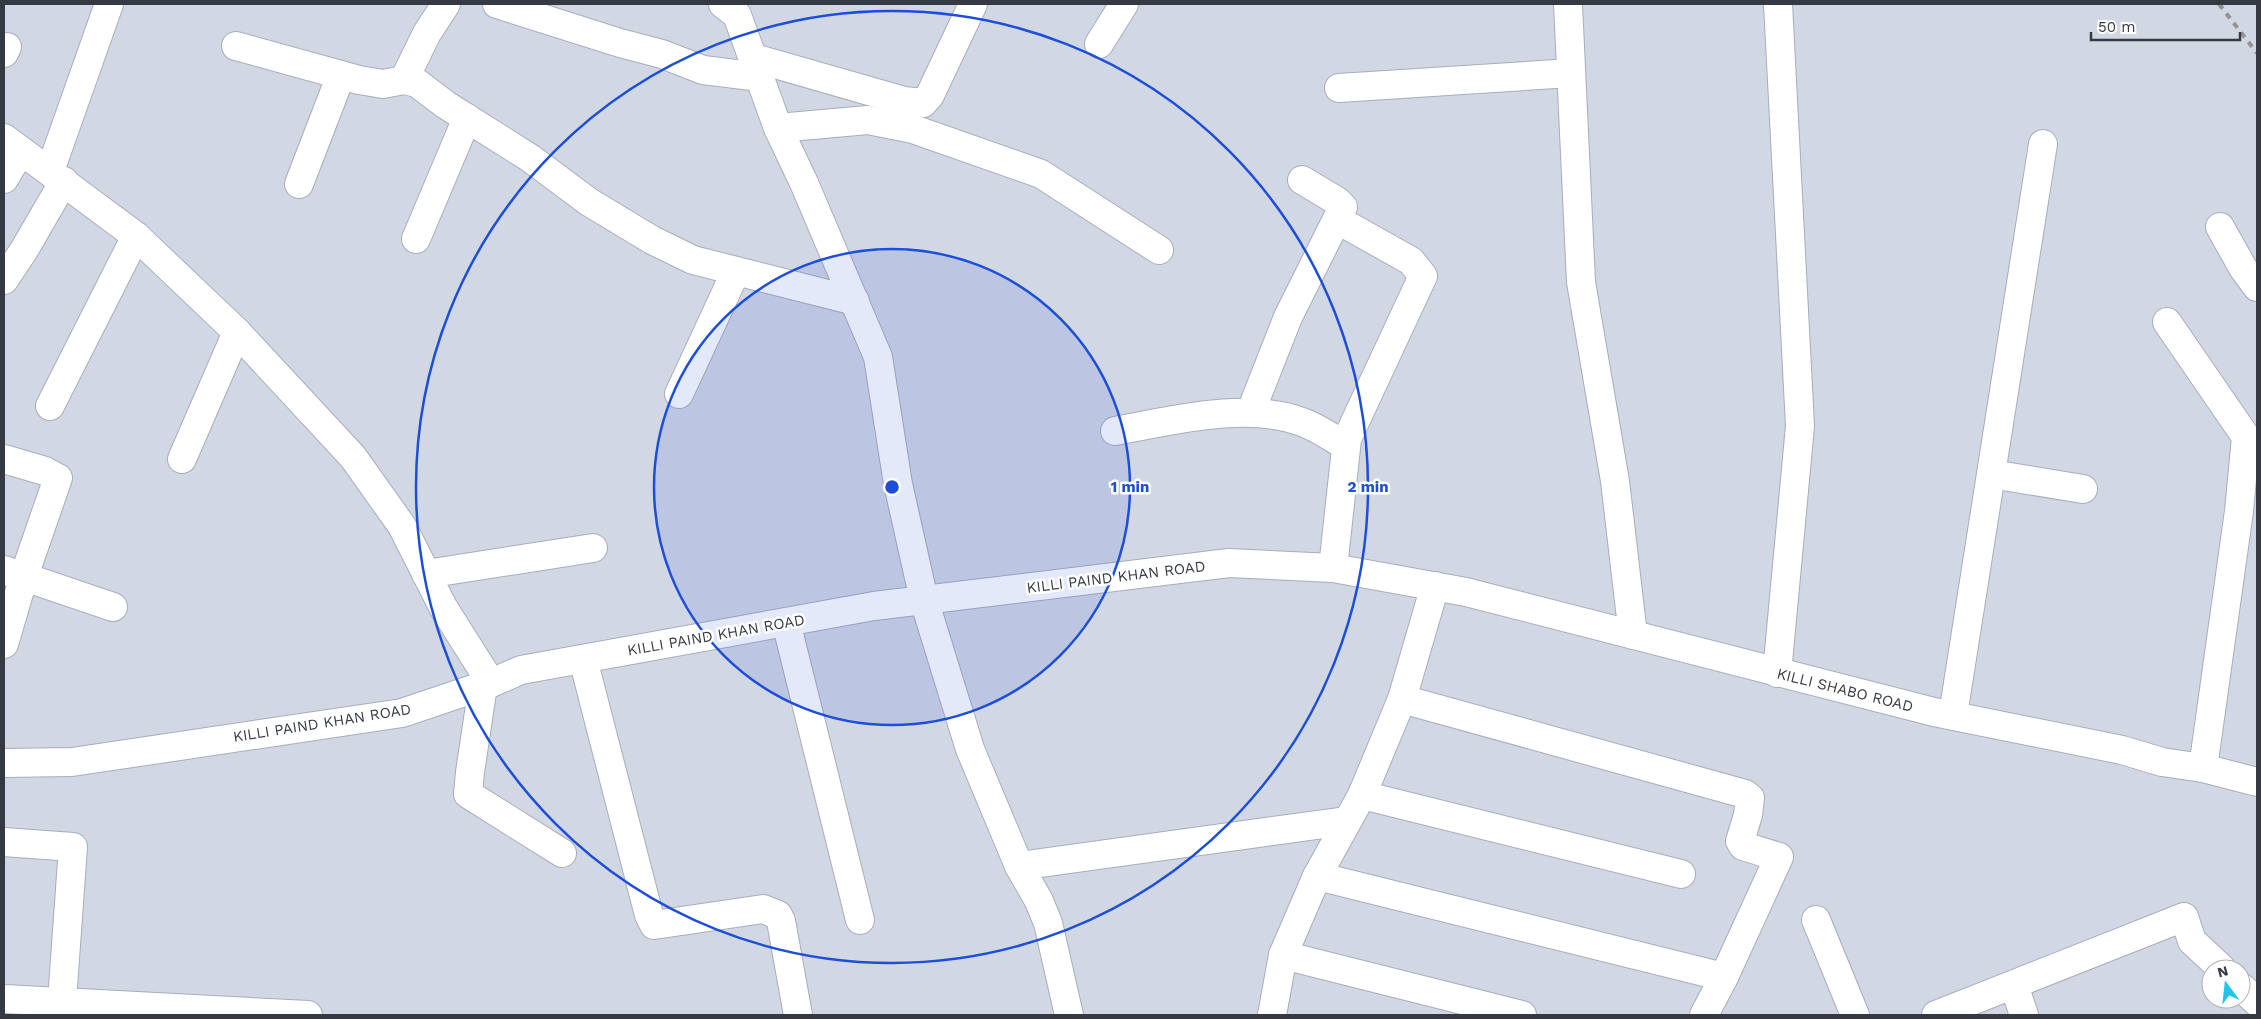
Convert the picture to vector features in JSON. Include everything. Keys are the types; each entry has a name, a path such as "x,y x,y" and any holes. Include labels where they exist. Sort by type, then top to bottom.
{"street":[{"path":"4,280 24,250 57,176 109,4"},
{"path":"404,80 427,33 446,4"},
{"path":"497,4 620,43 662,54 703,70 757,67 904,101 923,103 930,95 973,4"},
{"path":"1099,44 1124,4"},
{"path":"1568,4 1581,282 1614,481 1633,635"},
{"path":"1777,673 1800,426 1778,4"},
{"path":"734,7 778,128 878,357 898,484 924,600 970,749 1019,866 1039,901 1048,923 1069,1015"},
{"path":"236,46 341,75 383,84 404,80 417,83 467,118 530,158 589,202 652,240 693,260 855,301"},
{"path":"1339,88 1571,73"},
{"path":"299,184 341,75"},
{"path":"416,239 467,118"},
{"path":"778,128 868,120 913,129 1041,174 1159,250"},
{"path":"4,179 12,144 136,236 237,332 353,457 402,526 443,608 487,684 470,772 468,794 562,853"},
{"path":"1952,715 1992,474 2043,144"},
{"path":"1250,411 1288,317 1338,220 1342,207 1336,201 1302,180"},
{"path":"1333,568 1346,439 1423,276 1411,261 1338,220"},
{"path":"2220,227 2257,287"},
{"path":"50,406 136,236"},
{"path":"679,394 736,270"},
{"path":"2167,322 2246,437 2237,521 2203,768"},
{"path":"182,459 237,332"},
{"path":"1114,431 1188,417 1250,411 1301,422 1346,446"},
{"path":"4,459 45,471 58,478 14,573 4,644"},
{"path":"1992,474 2083,489"},
{"path":"426,574 593,548"},
{"name":"KILLI PAIND KHAN ROAD","path":"4,763 72,762 402,713 487,684 521,670 874,606 1229,564 1333,568 1435,586"},
{"path":"14,573 113,607"},
{"path":"1272,1015 1283,955 1316,876 1346,820 1362,796 1402,699 1435,586"},
{"name":"KILLI SHABO ROAD","path":"1435,586 1466,592 1777,673 1952,715 2122,750 2162,762 2203,768 2257,782"},
{"path":"786,622 860,920"},
{"path":"583,659 649,915 654,925 763,909 778,915 781,921 798,1015"},
{"path":"1402,699 1744,794 1750,798 1748,815 1740,841 1743,846 1780,857 1724,977 1704,1015"},
{"path":"1362,796 1681,874"},
{"path":"1019,866 1346,820"},
{"path":"4,842 73,847 62,1002"},
{"path":"1316,876 1724,977"},
{"path":"1936,1015 2184,917 2192,942 2211,959"},
{"path":"1816,920 1855,1015"},
{"path":"1283,955 1522,1015"},
{"path":"2014,984 2024,1015"},
{"path":"4,999 62,1002 129,1011 308,1015"}],"shaded area":[{"path":"4,4 2257,4 2257,1015 4,1015"}],"railway":[{"path":"2219,4 2257,53"}]}
